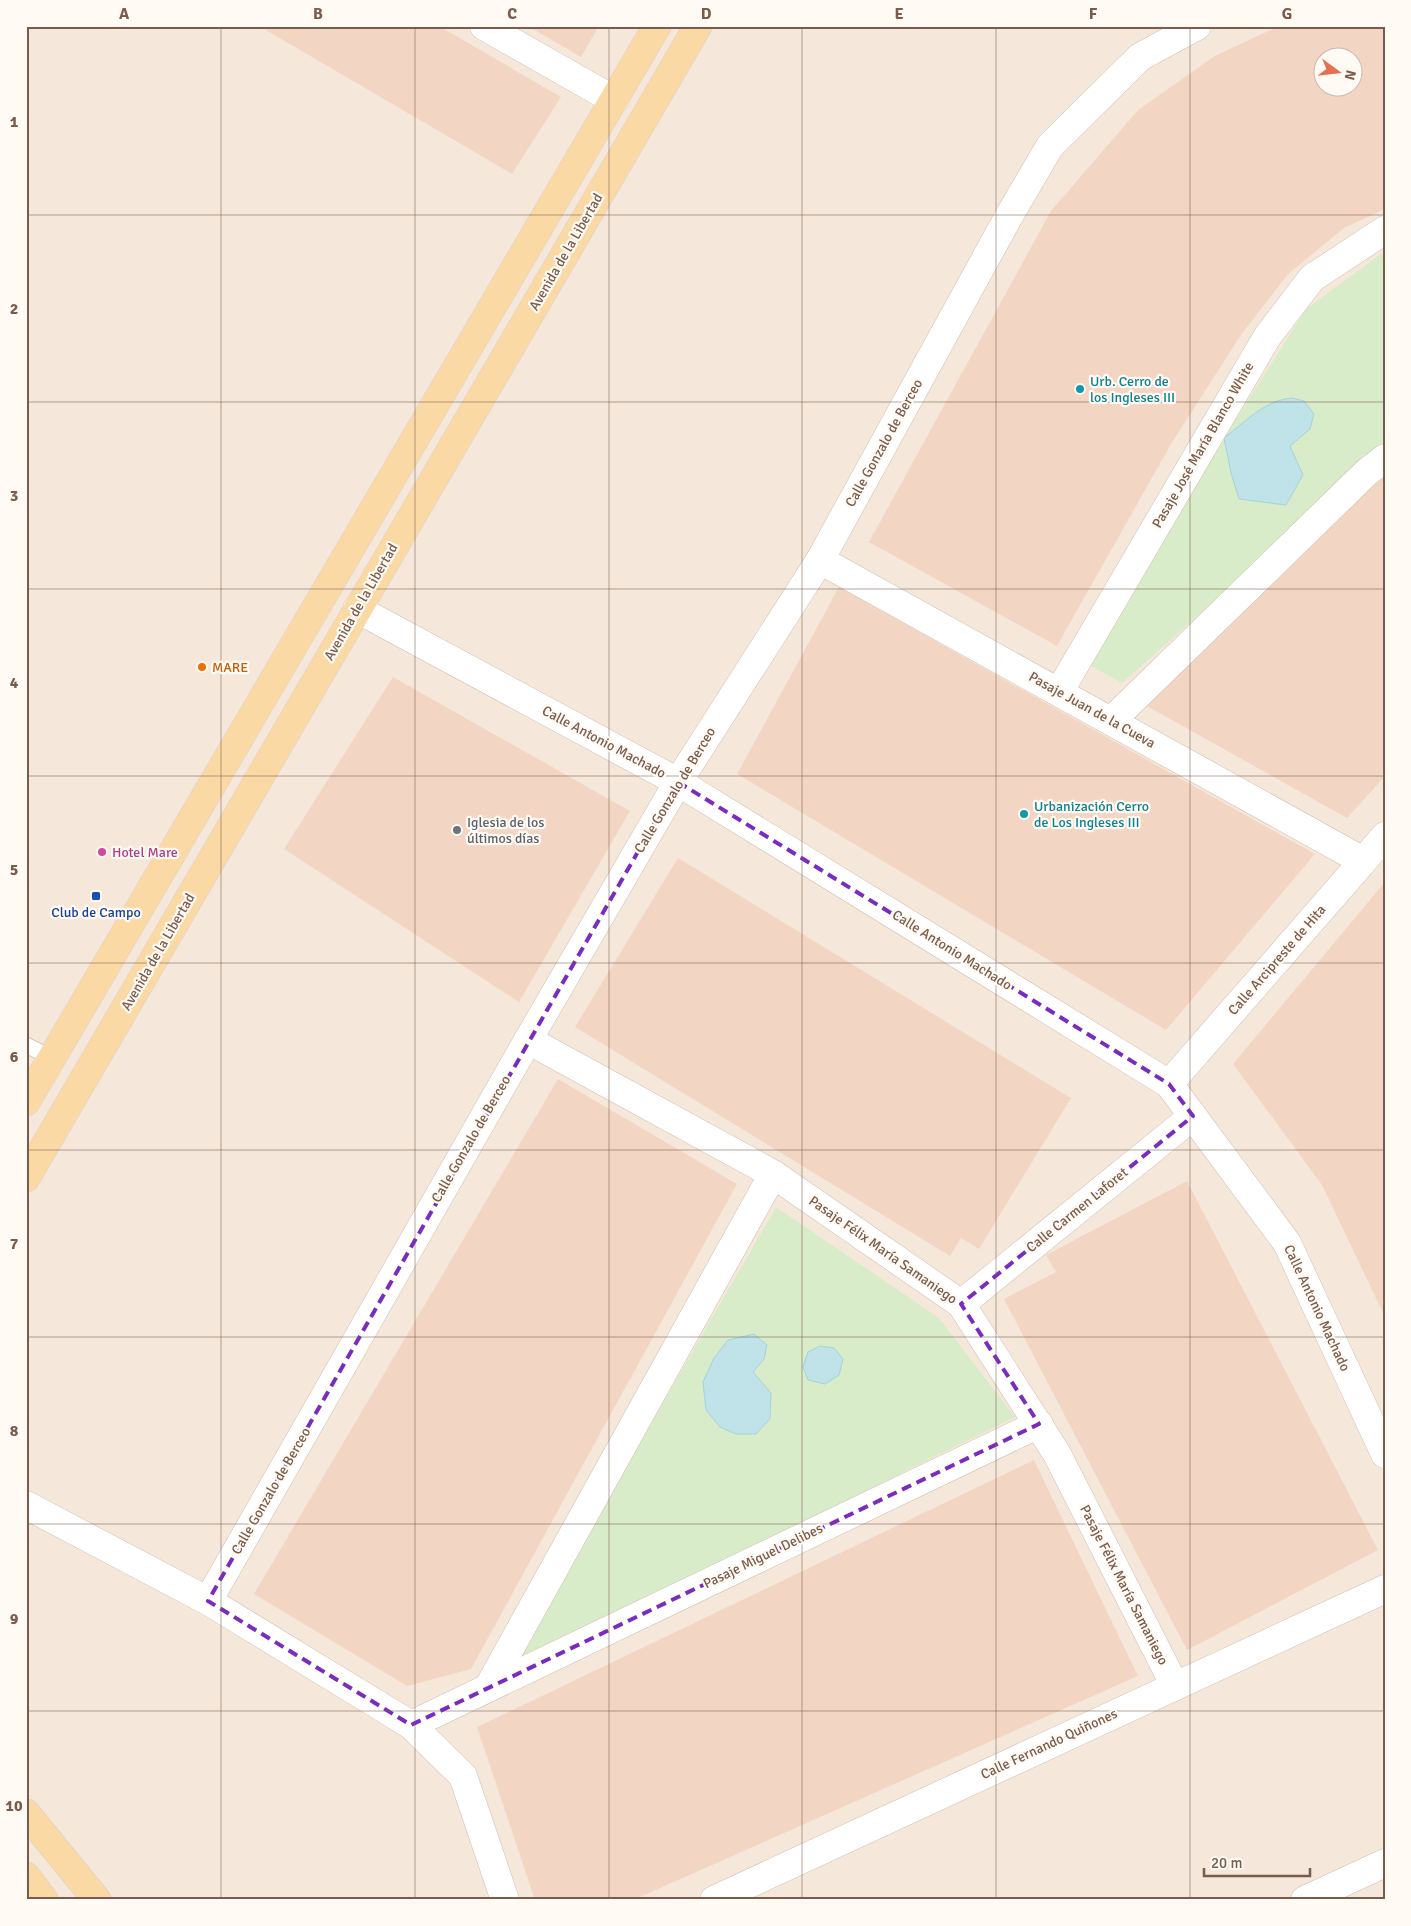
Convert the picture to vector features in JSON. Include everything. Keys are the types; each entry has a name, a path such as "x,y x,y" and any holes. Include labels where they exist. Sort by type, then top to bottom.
{"main road":[{"path":"26,1102 656,26"},
{"name":"Avenida de la Libertad","path":"26,1178 698,26"},
{"path":"26,1814 97,1900"},
{"path":"26,1876 44,1900"}],"street":[{"path":"484,26 614,100"},
{"name":"Calle Gonzalo de Berceo","path":"208,1601 528,1040 678,782 820,560 1009,216 1050,146 1140,57 1197,26"},
{"name":"Pasaje José María Blanco White","path":"1058,692 1266,337 1312,278 1385,230"},
{"path":"1110,721 1367,472 1385,458"},
{"name":"Pasaje Juan de la Cueva","path":"820,560 1363,861"},
{"name":"Calle Antonio Machado","path":"357,609 678,782 1170,1084 1287,1243 1385,1454"},
{"name":"Calle Arcipreste de Hita","path":"1170,1084 1385,836"},
{"name":"Pasaje Félix María Samaniego","path":"528,1040 773,1174 961,1304 1057,1454 1175,1686"},
{"name":"Calle Carmen Laforet","path":"961,1304 1193,1116"},
{"path":"488,1688 773,1174"},
{"name":"Pasaje Miguel Delibes","path":"411,1725 1038,1424"},
{"path":"26,1505 208,1601 411,1725 463,1776 505,1900"},
{"name":"Calle Fernando Quiñones","path":"714,1900 1385,1589"},
{"path":"1305,1900 1385,1863"}],"lane":[{"path":"26,1045 52,1058"}],"highlighted area":[{"path":"678,782 1169,1084 1193,1116 961,1304 1039,1424 411,1725 208,1601"}],"shaded area":[{"path":"26,26 1385,26 1385,1900 26,1900"}],"green space":[{"path":"1385,251 1385,450 1122,683 1089,665 1224,438 1306,309"},
{"path":"776,1207 939,1318 1015,1417 511,1666"}],"water":[{"path":"1292,398 1304,401 1314,414 1310,429 1290,446 1303,475 1286,505 1239,499 1231,473 1224,438 1264,407"},
{"path":"754,1334 767,1345 764,1359 753,1372 771,1393 770,1419 756,1434 736,1434 720,1427 706,1410 703,1382 714,1358 728,1340"},
{"path":"820,1346 834,1348 843,1359 839,1375 825,1384 808,1380 803,1367 808,1352"}],"building":[{"path":"259,26 439,26 561,97 512,174"},
{"path":"528,26 599,26 581,57"},
{"name":"Urb. Cerro de los Ingleses III","path":"1279,26 1385,26 1385,209 1344,228 1288,274 1241,335 1171,444 1057,646 869,542 1051,211 1138,110 1215,56"},
{"path":"1385,476 1385,776 1347,818 1147,706 1312,536"},
{"name":"Urbanización Cerro de Los Ingleses III","path":"839,587 1315,854 1166,1030 737,774"},
{"name":"Iglesia de los últimos días","path":"393,677 630,811 519,1002 284,849"},
{"path":"678,858 1071,1098 979,1249 961,1238 950,1256 575,1027"},
{"path":"1385,882 1385,1317 1322,1185 1233,1064"},
{"path":"558,1079 737,1184 471,1669 407,1686 254,1594"},
{"path":"1187,1181 1378,1550 1187,1650 1004,1299 1056,1272 1046,1255"},
{"path":"1034,1460 1138,1676 633,1900 535,1900 477,1727"}],"place":[{"name":"Urb. Cerro de los Ingleses III","path":"1080,389"},
{"name":"MARE","path":"202,667"},
{"name":"Urbanización Cerro de Los Ingleses III","path":"1024,814"},
{"name":"Iglesia de los últimos días","path":"457,830"},
{"name":"Hotel Mare","path":"102,852"},
{"name":"Club de Campo","path":"96,896"}]}
